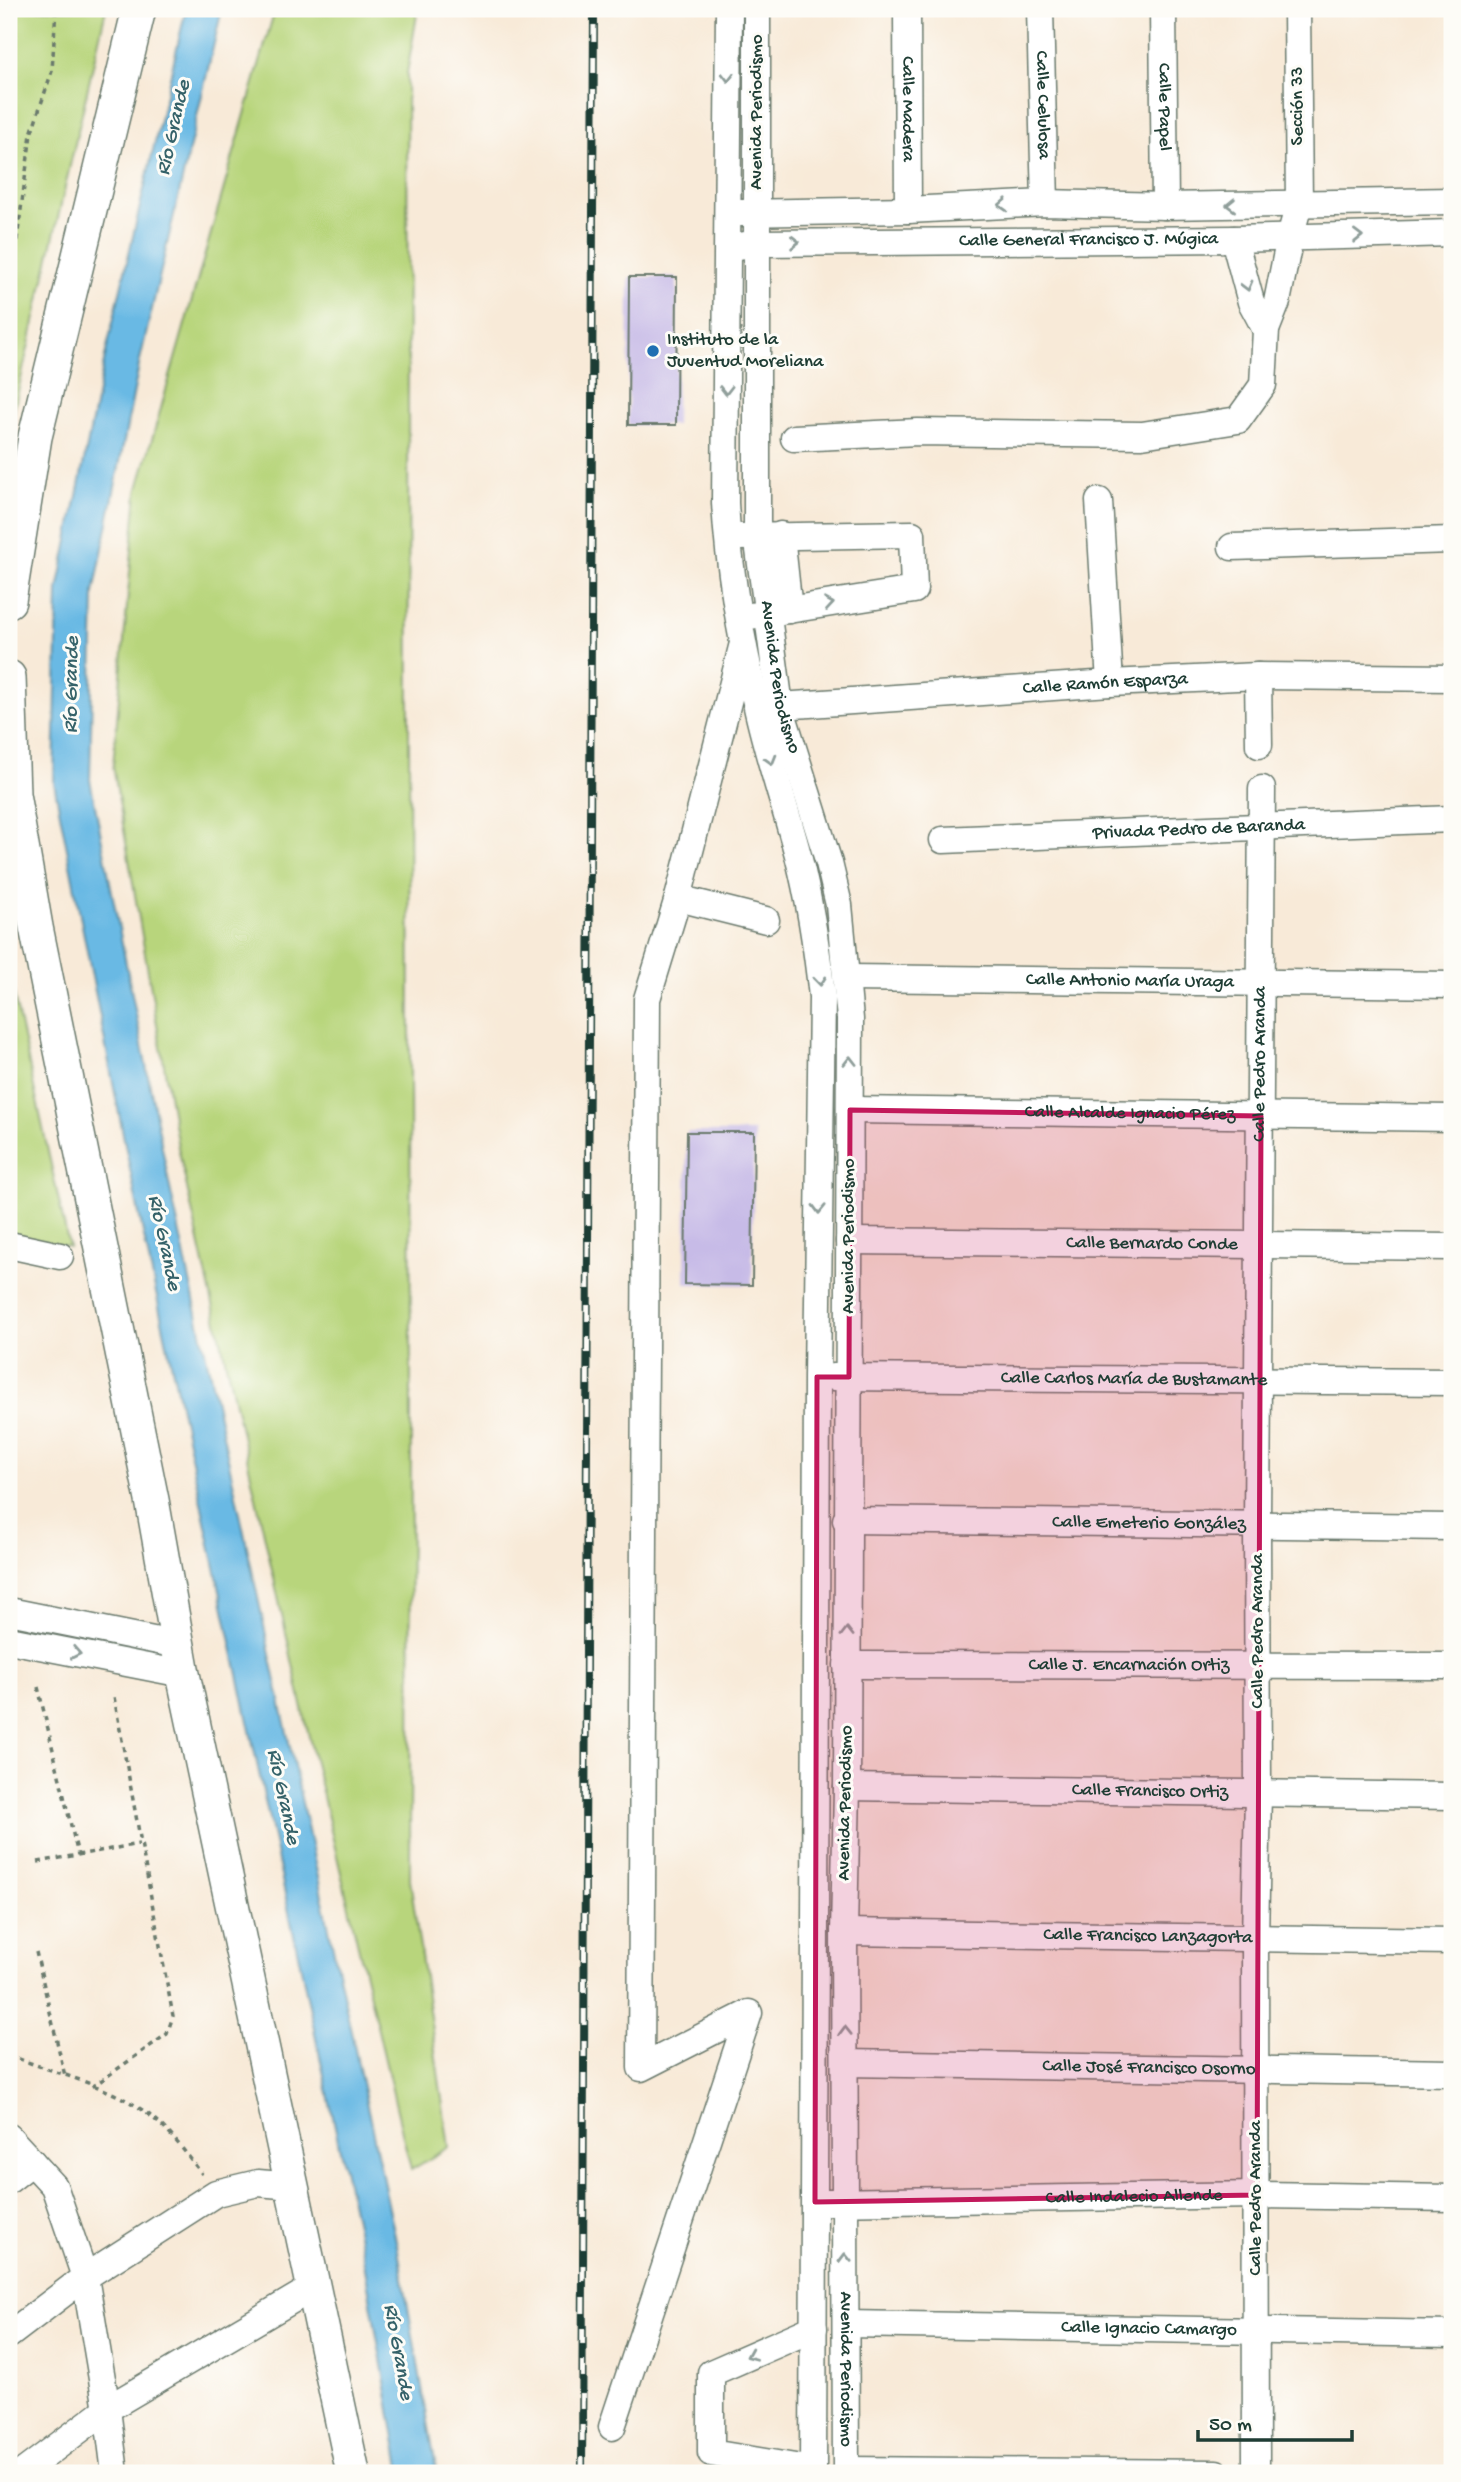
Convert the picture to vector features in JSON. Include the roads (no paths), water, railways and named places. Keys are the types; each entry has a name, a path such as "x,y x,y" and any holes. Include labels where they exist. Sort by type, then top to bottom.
{"main road":[{"path":"9,601 35,437 139,9"},
{"path":"9,677 13,794 17,820 152,1500 167,1657 293,2186 353,2473"}],"street":[{"name":"Avenida Periodismo","path":"729,9 725,503 727,538 740,630 829,863 839,905 850,1019 844,1932 846,2472"},
{"name":"Avenida Periodismo","path":"757,9 757,243 769,535 777,612 769,707 816,947 822,997 817,1377 813,2472"},
{"name":"Calle Madera","path":"907,9 908,210"},
{"name":"Calle Celulosa","path":"1040,9 1045,203"},
{"name":"Calle Papel","path":"1163,9 1165,206"},
{"name":"Sección 33","path":"1266,330 1278,302 1299,204 1297,9"},
{"name":"Calle General Francisco J. Múgica","path":"727,213 908,210 1045,203 1165,206 1452,201"},
{"name":"Calle General Francisco J. Múgica","path":"727,248 757,243 1234,239 1452,233"},
{"path":"794,438 918,432 1142,435 1238,421 1263,385 1266,330 1251,302 1234,239"},
{"path":"1098,501 1110,683"},
{"path":"612,2427 749,2013 641,2068 647,999 678,898 740,630 777,612 914,590 912,534 727,538"},
{"path":"1232,547 1452,540"},
{"path":"1258,676 1259,745"},
{"name":"Calle Ramón Esparza","path":"769,707 1110,683 1258,676 1452,678"},
{"name":"Calle Pedro Aranda","path":"1255,2473 1255,1938 1258,1793 1262,789"},
{"name":"Privada Pedro de Baranda","path":"943,840 1452,819"},
{"path":"678,898 766,920"},
{"name":"Calle Antonio María Uraga","path":"848,978 1452,985"},
{"name":"Calle Alcalde Ignacio Pérez","path":"850,1110 1452,1118"},
{"name":"Calle Bernardo Conde","path":"849,1241 1452,1247"},
{"path":"9,1245 60,1256"},
{"name":"Calle Carlos María de Bustamante","path":"817,1377 1452,1382"},
{"name":"Calle Emeterio González","path":"846,1520 1452,1527"},
{"path":"9,1611 167,1657"},
{"path":"9,1640 167,1657"},
{"name":"Calle J. Encarnación Ortiz","path":"847,1665 1452,1666"},
{"name":"Calle Francisco Ortiz","path":"847,1787 1452,1796"},
{"name":"Calle Francisco Lanzagorta","path":"844,1932 1452,1941"},
{"name":"Calle José Francisco Osorno","path":"845,2063 1452,2073"},
{"path":"9,2137 54,2186 85,2277 107,2409 114,2473"},
{"path":"9,2180 32,2162"},
{"path":"9,2335 85,2277 216,2193 258,2183 293,2186"},
{"name":"Calle Indalecio Allende","path":"815,2202 1257,2195 1452,2198"},
{"path":"22,2473 107,2409 314,2287"},
{"name":"Calle Ignacio Camargo","path":"846,2324 1452,2334"},
{"path":"813,2472 711,2453 711,2373 814,2328"},
{"path":"846,2472 1216,2473"}],"water":[{"name":"Río Grande","path":"186,9 222,9 140,360 94,593 90,780 170,1188 398,2250 437,2473 401,2473 363,2257 135,1195 54,783 58,590 106,352"}],"railway":[{"path":"582,2473 594,9"}],"place":[{"name":"Instituto de la Juventud Moreliana","path":"653,351"}]}
